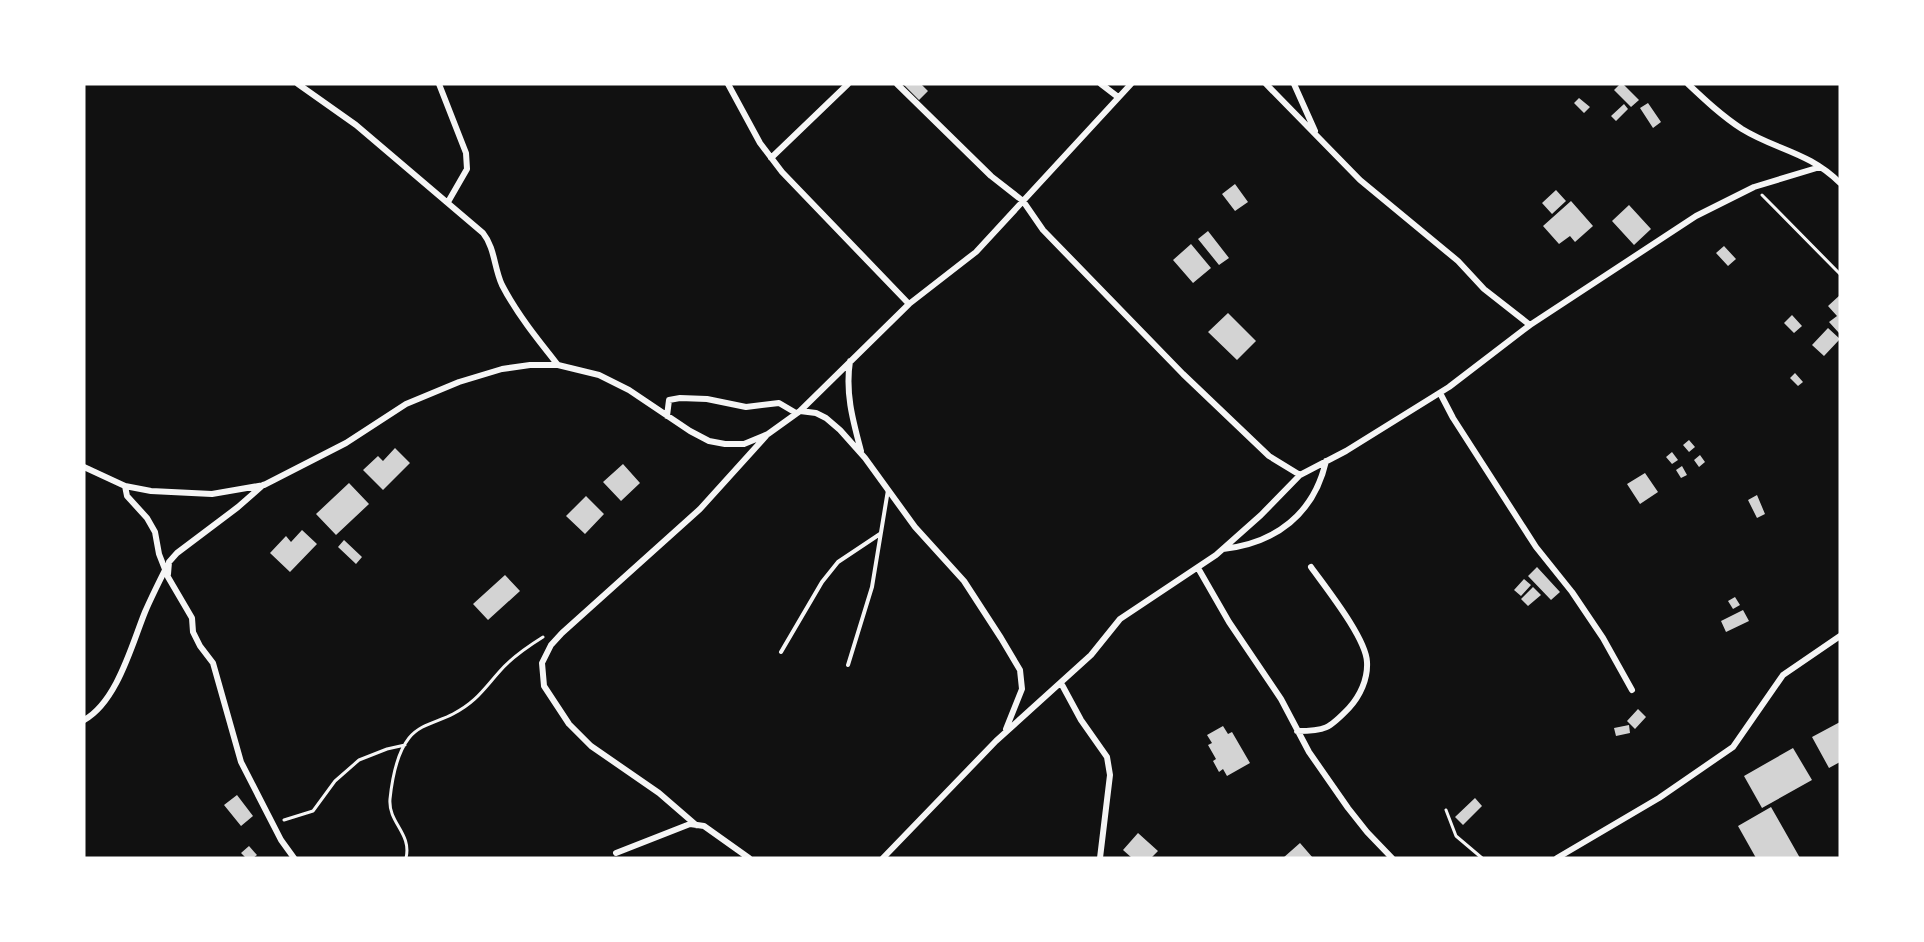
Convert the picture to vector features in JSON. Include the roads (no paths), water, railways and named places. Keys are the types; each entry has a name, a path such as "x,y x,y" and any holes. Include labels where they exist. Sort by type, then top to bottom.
{"street":[{"path":"298,84 356,125 487,238 501,283 527,324 558,365"},
{"path":"439,84 466,153 467,169 448,202"},
{"path":"728,84 771,158 793,185 909,304"},
{"path":"771,158 848,84"},
{"path":"897,84 991,176 1023,201 1043,230 1183,374 1269,456 1300,475"},
{"path":"1101,84 1118,97"},
{"path":"696,825 658,793 591,746 569,724 544,686 542,663 551,645 581,614 700,509 768,434 798,412 909,304 976,252 1131,84"},
{"path":"1266,84 1360,180 1458,261 1484,289 1530,325"},
{"path":"1294,84 1316,135"},
{"path":"1688,84 1712,107 1743,129 1801,154 1840,183"},
{"path":"883,858 1005,733 1091,655 1120,619 1198,568 1222,549 1254,522 1300,475 1440,393 1530,325 1672,231 1716,205 1754,187 1820,167"},
{"path":"851,360 847,390 862,455"},
{"path":"168,577 169,562 177,553 264,485 346,443 406,404 459,382 511,368 558,365 599,375 629,390 709,441 744,444 768,434"},
{"path":"1440,393 1453,418 1536,547 1572,592 1604,638 1632,690"},
{"path":"667,416 669,400 680,398 707,399 746,407 779,403 798,412 816,413 826,418 862,455 915,528 964,581 1016,661 1020,670 1022,689 1005,733"},
{"path":"1222,549 1261,541 1282,529 1300,514 1314,497 1322,480 1326,461"},
{"path":"84,467 125,486 179,493 212,494 264,485"},
{"path":"125,486 127,496 155,532 159,554 168,577 192,618 196,639 213,663 241,762 281,840 294,858"},
{"path":"1297,731 1320,731 1336,721 1362,690 1367,662 1364,650 1351,626 1311,567"},
{"path":"1198,568 1229,622 1281,699 1297,731 1348,808 1392,858"},
{"path":"84,720 90,717 111,692 127,661 149,603 165,570"},
{"path":"1557,858 1659,798 1733,747 1783,675 1840,636"},
{"path":"1061,683 1081,720 1107,757 1110,775 1100,858"},
{"path":"616,853 672,829 690,824 704,826 749,858"}],"lane":[{"path":"848,664 872,587 888,490"},
{"path":"781,652 822,582 838,562 880,534"}]}
